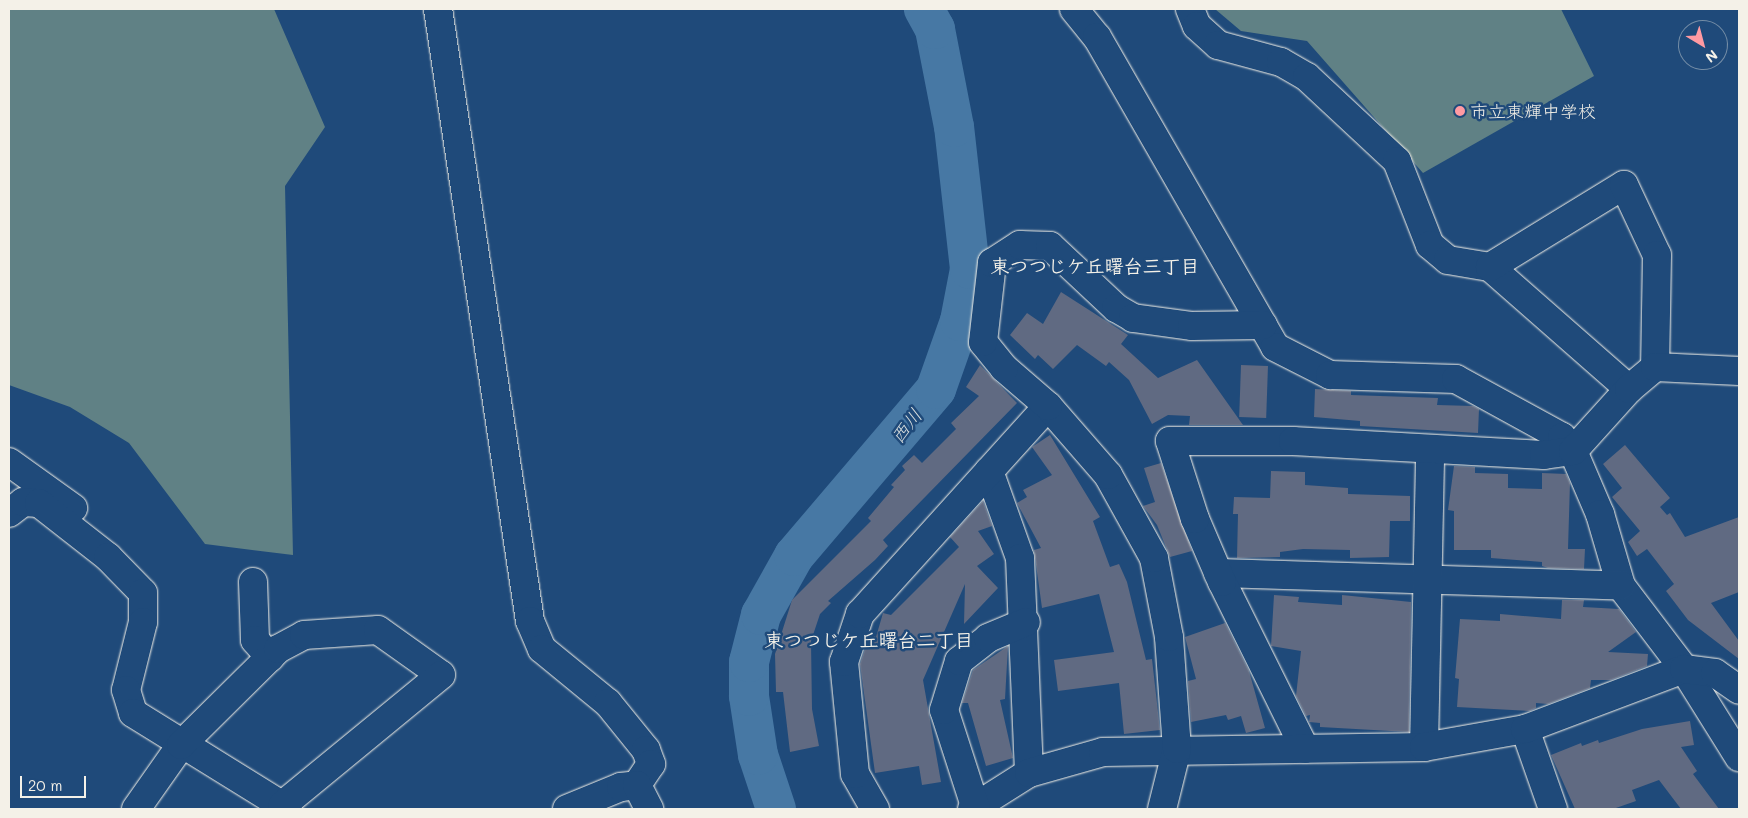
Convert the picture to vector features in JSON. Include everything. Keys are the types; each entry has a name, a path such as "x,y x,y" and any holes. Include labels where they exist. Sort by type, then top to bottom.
{"street":[{"path":"438,9 530,621 542,649 608,703 646,750 651,764 637,785 621,787 567,809"},
{"path":"1074,9 1097,37 1263,325 1274,348 1330,375 1456,379 1562,437 1573,451 1600,514 1621,586 1684,669 1739,757"},
{"path":"1190,9 1197,26 1218,45 1280,62 1308,77 1397,161 1430,245 1448,260 1490,267 1629,389"},
{"path":"1490,267 1624,185 1657,254 1655,367"},
{"path":"1162,809 1177,748 1169,637 1154,558 1108,475 1048,406 1004,368 983,342 992,264 1020,245 1050,246 1116,308 1133,318 1192,326 1263,325"},
{"path":"1305,748 1218,573 1195,519 1170,441 1293,442 1544,455 1573,451 1629,389 1655,367 1739,372"},
{"path":"875,809 855,774 844,662 860,614 1048,406"},
{"path":"1424,747 1430,449"},
{"path":"9,462 39,481 118,544 131,561 134,581"},
{"path":"989,471 1020,558 1026,622 1029,773"},
{"path":"9,512 23,502 39,504 134,581 143,593 143,622 126,690 133,713 181,745 286,807 441,674 378,630 304,635 270,657 181,745 136,809"},
{"path":"1218,573 1428,577 1621,586"},
{"path":"253,582 256,640 270,657"},
{"path":"1026,622 988,638 958,661 944,710 974,809 1029,773 1103,752 1177,748 1424,747 1525,729 1684,669 1715,673 1737,684"},
{"path":"1525,729 1553,809"},
{"path":"637,785 649,809"}],"green space":[{"path":"9,9 274,9 325,127 285,186 293,555 205,544 129,443 70,407 9,385"},
{"name":"市立東輝中学校","path":"1215,9 1561,9 1594,76 1423,173 1307,41 1241,31"}],"building":[{"path":"1061,292 1128,335 1121,344 1158,378 1197,360 1243,425 1189,425 1190,416 1168,415 1152,424 1129,380 1109,362 1106,366 1077,345 1053,369 1038,355 1035,359 1010,335 1027,313 1043,324"},
{"path":"980,365 1017,403 883,540 888,546 875,560 828,601 831,603 820,614 811,641 812,709 819,746 790,752 783,692 776,692 775,654 792,600 871,521 868,518 894,487 891,485 905,470 902,466 914,455 922,463 956,429 951,423 979,396 966,387"},
{"path":"1241,365 1268,366 1266,418 1239,417"},
{"path":"1315,389 1351,391 1351,395 1438,398 1437,405 1473,406 1479,409 1478,433 1360,426 1360,421 1314,417"},
{"path":"1050,435 1100,517 1093,521 1110,567 1119,564 1127,582 1146,660 1152,659 1160,730 1124,734 1119,683 1058,691 1054,660 1114,652 1099,594 1042,608 1034,550 1041,548 1017,503 1027,497 1023,490 1052,475 1032,447"},
{"path":"1625,445 1670,498 1660,507 1667,515 1670,513 1685,537 1739,517 1739,592 1711,603 1739,641 1739,659 1688,620 1666,591 1674,584 1647,549 1637,556 1628,542 1640,531 1612,497 1622,488 1603,464"},
{"path":"1161,463 1192,551 1170,557 1157,525 1143,506 1155,502 1144,468"},
{"path":"1454,466 1475,467 1475,473 1508,474 1508,488 1542,489 1542,473 1566,474 1570,483 1568,549 1585,549 1584,569 1548,568 1542,566 1542,562 1491,558 1491,550 1454,550 1454,511 1448,510"},
{"path":"1271,471 1305,472 1305,485 1348,488 1348,494 1410,496 1410,521 1390,521 1389,557 1350,558 1350,550 1303,549 1280,552 1280,557 1237,558 1238,514 1233,514 1234,497 1270,498"},
{"path":"983,501 992,526 978,531 994,554 977,566 998,588 964,624 965,584 923,680 941,782 922,785 919,766 875,773 860,664 870,634 876,637 883,613 891,615 959,547 950,537"},
{"path":"1274,595 1299,597 1298,602 1342,605 1342,595 1411,602 1409,732 1320,727 1320,723 1309,722 1310,715 1306,716 1296,696 1301,651 1271,646"},
{"path":"1562,600 1584,600 1583,607 1619,609 1636,632 1608,652 1648,654 1647,666 1611,680 1591,680 1590,688 1548,704 1536,703 1536,708 1530,711 1457,707 1459,679 1455,678 1460,619 1500,621 1500,614 1561,619"},
{"path":"1225,623 1249,671 1265,728 1246,733 1241,716 1228,720 1226,715 1191,722 1188,681 1196,679 1185,637"},
{"path":"1008,646 1005,699 1000,700 1013,758 986,766 968,703 962,703 973,670"},
{"path":"1690,721 1694,745 1681,747 1697,771 1693,774 1719,809 1681,809 1659,780 1632,790 1636,801 1613,809 1575,809 1551,755 1581,743 1582,746 1598,740 1599,743 1642,729"}],"waterway":[{"name":"西川","path":"776,809 758,755 749,696 749,662 761,615 794,556 936,389 960,321 970,269 954,127 935,29 924,9"}],"place":[{"name":"市立東輝中学校","path":"1460,111"}],"district":[{"name":"東つつじケ丘曙台三丁目","path":"1095,266"},
{"name":"東つつじケ丘曙台二丁目","path":"869,640"}]}
